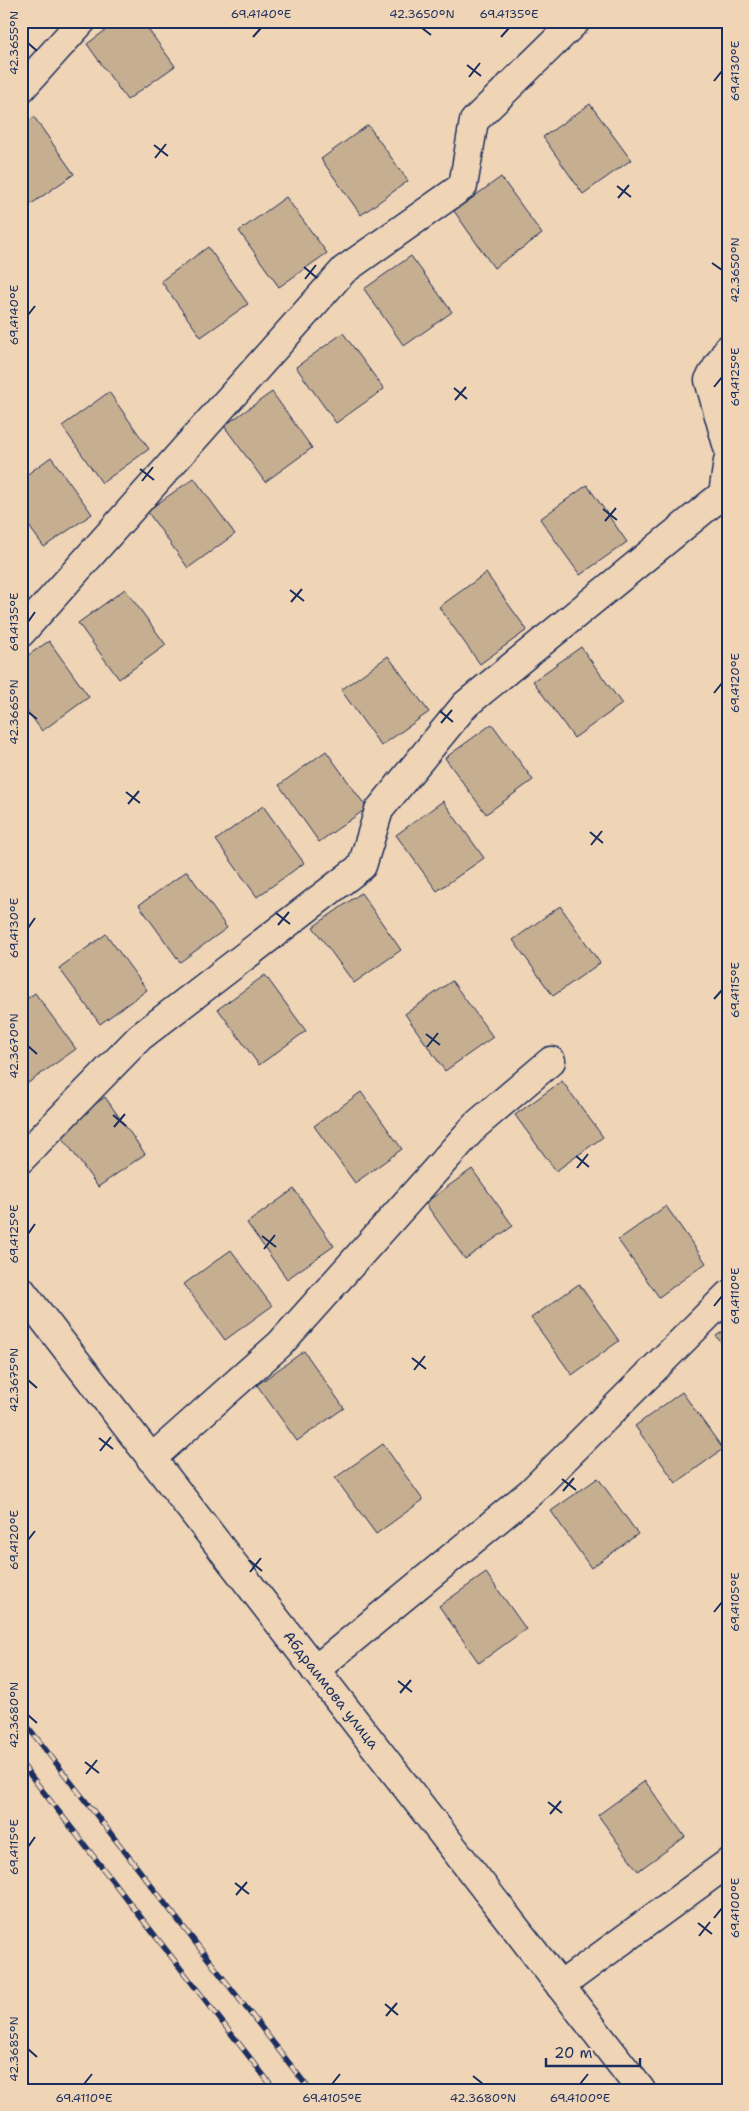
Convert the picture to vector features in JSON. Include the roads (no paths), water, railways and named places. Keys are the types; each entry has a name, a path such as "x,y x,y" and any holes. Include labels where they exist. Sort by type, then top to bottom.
{"street":[{"path":"21,89 82,21"},
{"path":"21,633 344,270 463,186 474,121 576,21"},
{"path":"728,349 708,380 728,448"},
{"path":"21,1159 140,1037 362,866 379,810 465,705 723,494 728,462"},
{"path":"151,1459 280,1344 476,1125 551,1061"},
{"name":"Абдраимова улица","path":"21,1290 641,2090"},
{"path":"316,1670 531,1492 728,1296"},
{"path":"560,1986 728,1863"}],"railway":[{"path":"21,1718 310,2090"},
{"path":"21,1763 275,2090"}]}
